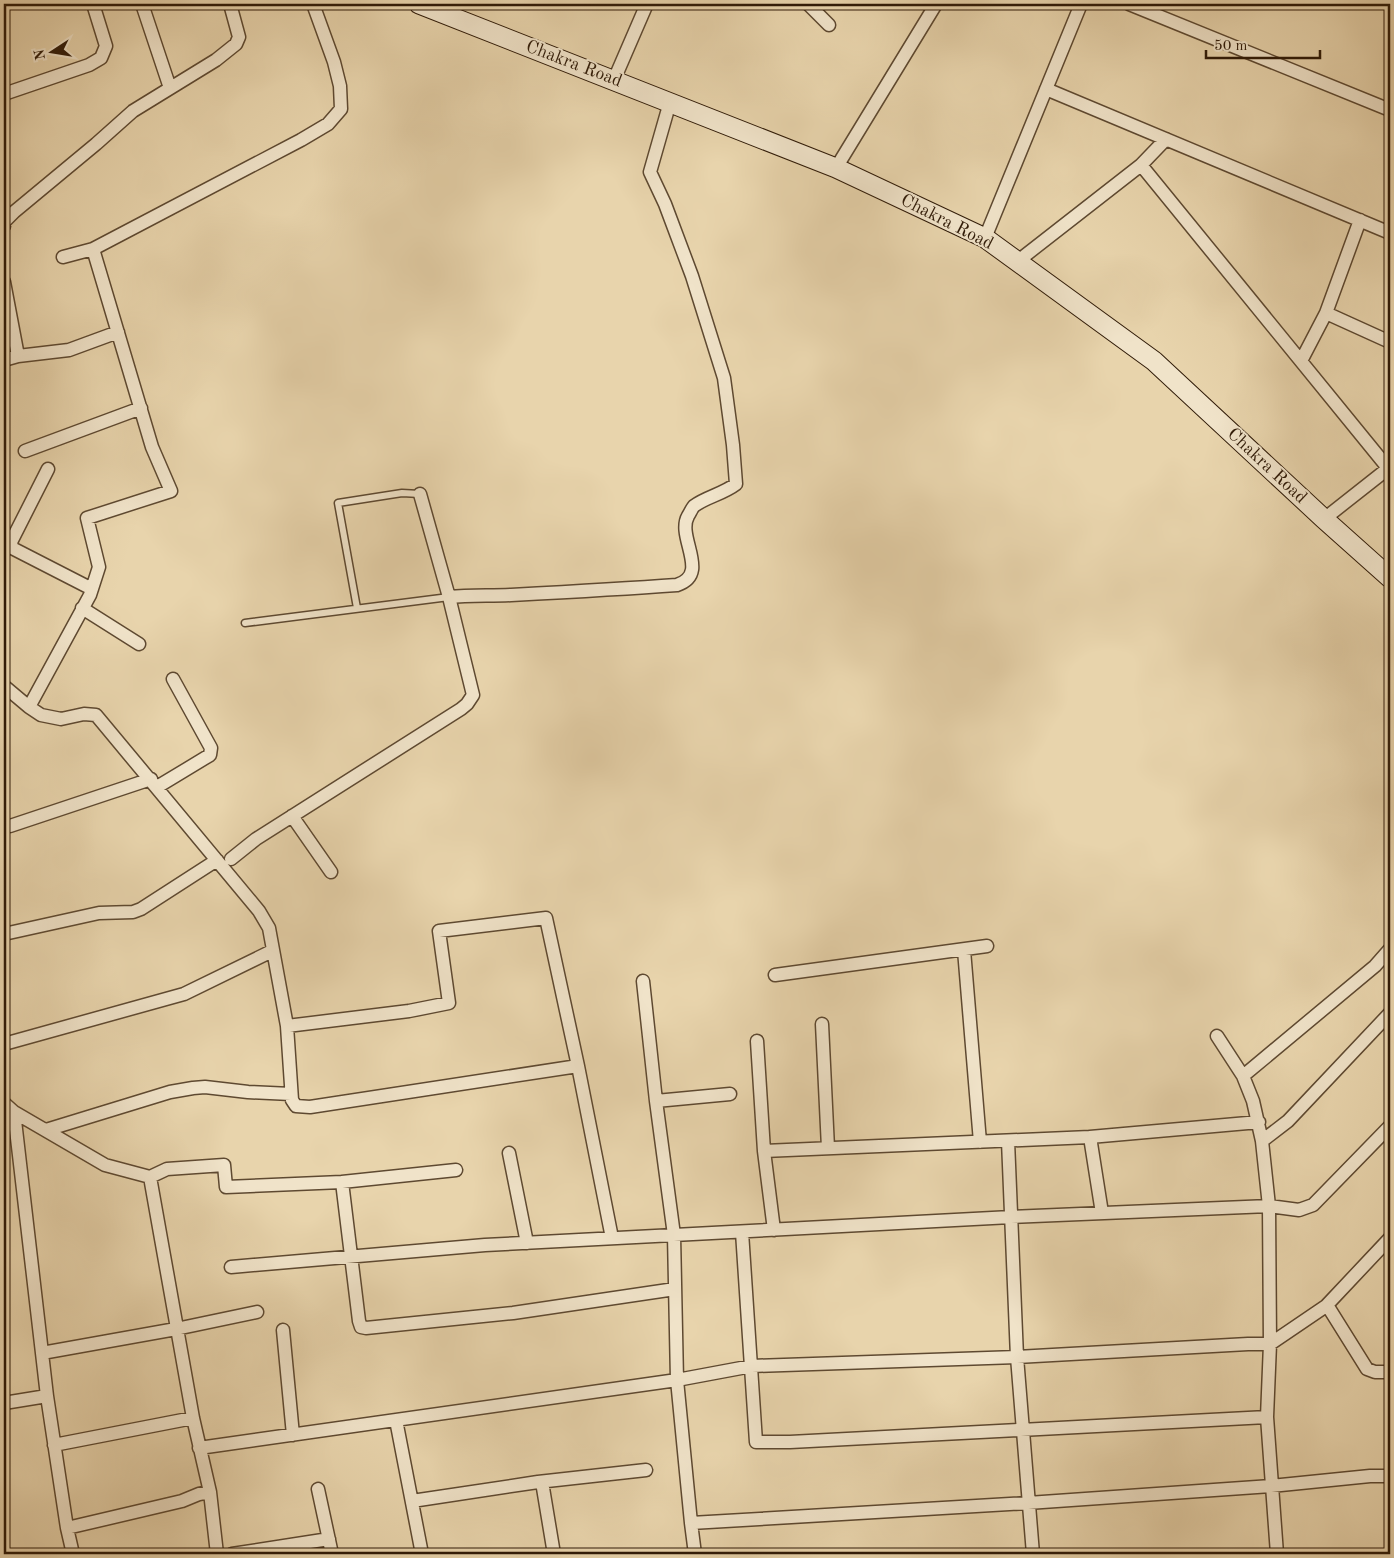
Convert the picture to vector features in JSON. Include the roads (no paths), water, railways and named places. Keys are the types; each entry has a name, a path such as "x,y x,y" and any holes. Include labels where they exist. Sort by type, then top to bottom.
{"main road":[{"name":"Chakra Road","path":"419,4 441,8 614,80 836,168 985,238 1154,361 1390,578"}],"street":[{"path":"4,94 89,66 100,58 106,46 92,4"},
{"path":"142,4 170,88"},
{"path":"4,226 4,222 14,212 133,111 216,60 236,44 239,37 230,4"},
{"path":"63,257 93,249 328,124 341,109 340,86 334,62 313,4"},
{"path":"614,80 646,4"},
{"path":"808,4 829,25"},
{"path":"836,168 936,4"},
{"path":"985,238 1080,4"},
{"path":"1129,4 1390,110"},
{"path":"1046,89 1390,232"},
{"path":"449,597 619,590 677,585 685,582 691,575 692,564 686,519 694,506 728,490 736,484 724,378 692,276 665,204 650,172 670,102"},
{"path":"1018,261 1141,165 1166,139"},
{"path":"1141,165 1389,468 1324,519"},
{"path":"1301,361 1326,313 1360,220"},
{"path":"29,707 92,589 99,567 87,518 172,491 152,447 93,249"},
{"path":"4,282 18,356"},
{"path":"1326,313 1390,342"},
{"path":"4,360 18,356 69,350 118,332"},
{"path":"25,450 141,408"},
{"path":"48,469 11,542 12,548 92,589"},
{"path":"230,860 256,839 467,704 473,695 449,597 420,494"},
{"path":"82,608 138,644"},
{"path":"10,826 154,783 210,754 211,748 173,679"},
{"path":"4,686 41,715 61,719 84,714 96,715 265,919 269,928 287,1026 291,1094 296,1106 310,1107 578,1066"},
{"path":"292,816 331,872"},
{"path":"4,934 99,913 133,912 141,909 217,860"},
{"path":"287,1026 409,1011 449,1003 439,931 546,918 612,1238"},
{"path":"775,975 987,946"},
{"path":"1243,1076 1376,966 1390,949"},
{"path":"964,950 980,1142"},
{"path":"4,1044 184,994 272,951"},
{"path":"643,980 656,1101 674,1235 677,1380 695,1554"},
{"path":"1262,1140 1288,1122 1390,1013"},
{"path":"822,1024 828,1148"},
{"path":"1217,1036 1243,1076 1259,1122 1262,1140 1268,1206 1270,1344 1267,1417 1277,1554"},
{"path":"757,1040 764,1151 774,1230"},
{"path":"46,1130 170,1092 193,1088 205,1087 291,1094"},
{"path":"656,1101 730,1094"},
{"path":"4,1103 14,1112 106,1165 150,1177 167,1169 224,1165 226,1187 342,1182 456,1170"},
{"path":"14,1112 46,1396 67,1528 73,1554"},
{"path":"764,1151 1090,1137 1259,1122"},
{"path":"231,1267 528,1242 1011,1217 1268,1206 1299,1210 1313,1205 1390,1126"},
{"path":"1090,1137 1102,1213"},
{"path":"1008,1141 1017,1357 1033,1554"},
{"path":"509,1153 528,1242"},
{"path":"150,1177 176,1329 199,1448 210,1492 218,1554"},
{"path":"342,1182 361,1327 514,1314 675,1289"},
{"path":"742,1232 756,1442 1023,1431 1267,1417"},
{"path":"199,1448 677,1380 752,1366 1017,1357 1270,1344 1327,1305 1390,1238"},
{"path":"1327,1305 1367,1369 1375,1372 1390,1372"},
{"path":"42,1353 176,1329 257,1312"},
{"path":"283,1330 293,1435"},
{"path":"4,1403 46,1396"},
{"path":"54,1445 193,1418"},
{"path":"396,1420 422,1554"},
{"path":"412,1501 542,1482 646,1470"},
{"path":"691,1523 1028,1503 1390,1476"},
{"path":"542,1482 554,1554"},
{"path":"318,1489 332,1554"},
{"path":"67,1528 182,1501 210,1492"},
{"path":"232,1554 329,1539"}],"lane":[{"path":"356,608 338,503 402,493 420,494"},
{"path":"245,622 449,597"}]}
